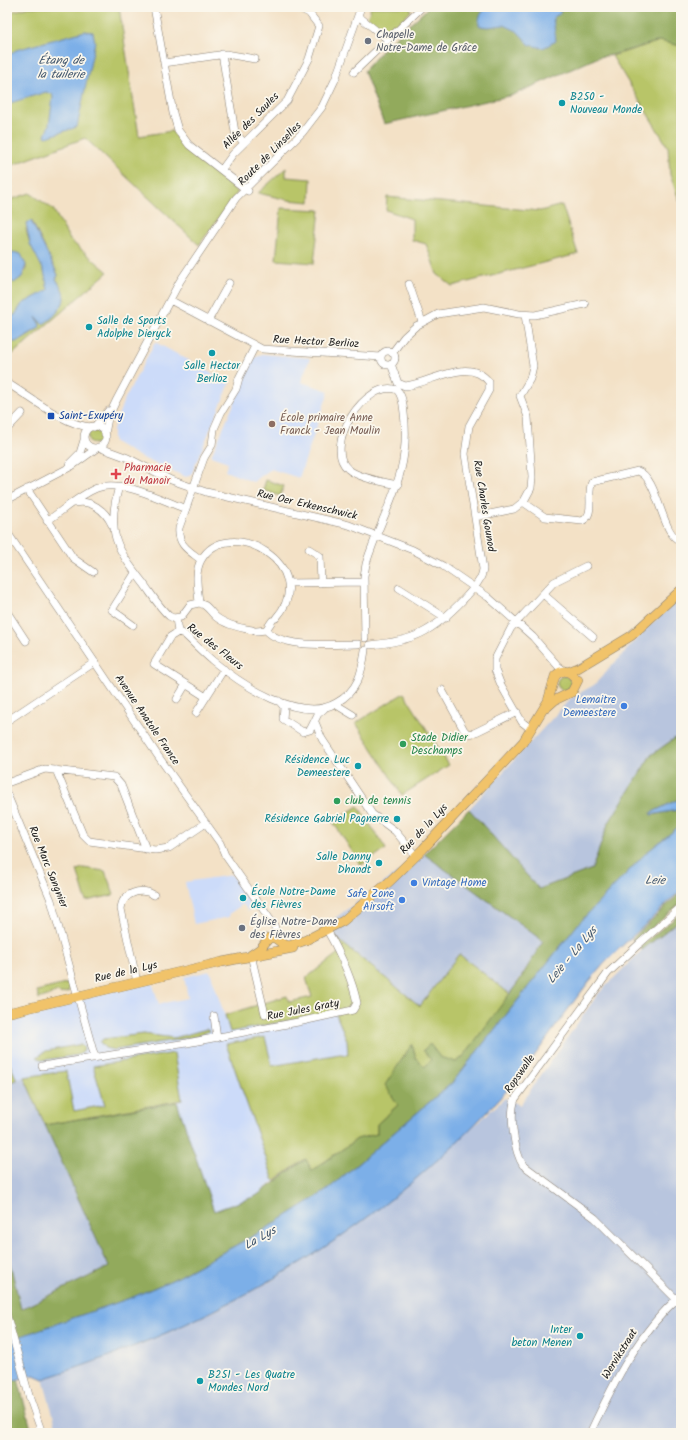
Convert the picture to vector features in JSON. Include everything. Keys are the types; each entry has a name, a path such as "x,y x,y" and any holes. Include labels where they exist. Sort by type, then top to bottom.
{"main road":[{"path":"594,658 582,672 573,691 566,695 557,693 553,681 558,673 567,672 631,636 681,590"},
{"path":"567,672 575,677 576,684"},
{"name":"Rue de la Lys","path":"7,1013 251,955 291,949 327,930 357,910 416,856 523,742 550,696 553,681"},
{"name":"Rue de la Lys","path":"540,713 555,700 566,695"},
{"path":"274,938 279,941 279,947 273,952 266,949 267,940 274,938"},
{"name":"Rue de la Lys","path":"251,955 260,949 267,940"},
{"name":"Rue de la Lys","path":"279,941 289,946 306,940"}],"street":[{"path":"154,7 174,117 178,130 189,145 222,169 247,190"},
{"name":"Allée des Saules","path":"222,169 244,144 287,101 309,59 319,26 309,13 297,7"},
{"name":"Route de Linselles","path":"105,435 108,418 116,401 170,300 194,261 247,190 294,142 322,108 335,80 362,7"},
{"name":"Route de Linselles","path":"247,190 297,145 324,111 332,96 366,7"},
{"path":"354,72 422,7"},
{"path":"362,20 388,40"},
{"path":"164,63 222,54 255,59"},
{"path":"222,54 235,132 244,144"},
{"path":"208,321 229,283"},
{"path":"409,284 422,322"},
{"name":"Rue Hector Berlioz","path":"170,300 255,346 276,351 381,357"},
{"path":"392,353 407,334 422,322 438,314 476,307 525,315 543,315 585,304"},
{"path":"475,517 510,511 523,502 530,490 532,477 528,417 520,396 530,378 533,366 525,315"},
{"path":"201,560 185,548 180,541 179,531 205,456 212,445 213,432 220,414 236,389 239,378 255,346"},
{"path":"386,352 392,353 395,359 391,364 384,364 381,357 386,352"},
{"name":"Rue Charles Gounod","path":"367,647 394,643 412,638 430,629 446,618 475,587 480,579 483,569 465,466 465,446 469,426 489,390 490,384 487,379 480,374 465,370 405,386 398,383 391,364"},
{"path":"7,383 65,420 80,426 100,428 105,435 104,443 72,466 7,500"},
{"path":"358,644 359,648 367,647 369,641 365,638 364,582 366,564 398,485 406,448 406,430 402,400 400,393 394,389 374,394 359,406 345,429 339,453 342,462 352,472 398,485"},
{"name":"Route de Linselles","path":"93,427 116,401"},
{"path":"7,429 22,413"},
{"path":"65,420 89,446 98,448"},
{"path":"60,472 78,454 86,432 93,427"},
{"name":"Rue Oer Erkenschwick","path":"105,435 114,448 128,458"},
{"name":"Rue Oer Erkenschwick","path":"98,448 128,458 193,488 236,501 337,522 377,535 427,557 475,587 517,622 567,672"},
{"path":"523,502 544,517 564,518 579,521 587,518 589,512 590,488 593,482 638,471 646,476 657,498 660,511 675,537 681,540"},
{"path":"47,520 96,488 108,486 119,486 186,509"},
{"name":"Rue des Fleurs","path":"119,486 113,511 113,529 121,552 166,614 176,618 178,632 184,634 224,669 254,689 293,706 310,710 326,708 348,695 360,679 367,647"},
{"path":"26,489 73,558 93,572"},
{"path":"73,503 84,502 93,504 106,516 113,529"},
{"name":"Avenue Anatole France","path":"7,532 220,842 225,855 277,931 279,941"},
{"path":"199,602 197,574 201,560 208,552 223,544 234,542 252,544 262,548 276,559 288,583 288,594 285,605 266,630"},
{"path":"309,549 320,556 321,583"},
{"path":"531,729 524,724 499,680 494,666 495,659 508,633 543,594 558,579 586,566"},
{"path":"133,625 112,610 135,573"},
{"path":"288,583 364,582"},
{"path":"398,588 446,618"},
{"path":"543,594 592,637"},
{"path":"176,618 183,616 190,605 199,602 204,604 216,617 226,623 255,630 266,630 275,638 287,641 358,644"},
{"path":"7,612 26,641"},
{"path":"178,632 170,637 154,664 206,697"},
{"path":"358,644 360,639 365,638"},
{"name":"Rue Oer Erkenschwick","path":"546,652 552,666 553,681"},
{"path":"7,721 95,662"},
{"path":"196,713 224,669"},
{"path":"177,699 186,684"},
{"path":"442,690 464,730 468,734 474,733 517,712"},
{"path":"279,701 284,706 282,717 285,721 301,731 314,732 322,739 372,814 397,833 416,856"},
{"path":"335,704 353,715"},
{"path":"283,712 288,706 293,706"},
{"path":"308,731 316,720 319,712 326,708"},
{"path":"310,710 314,712 322,739"},
{"path":"7,783 41,769 110,776 118,779 146,848"},
{"path":"56,770 86,840 160,850 169,848 206,823"},
{"name":"Rue Marc Sangnier","path":"7,794 51,900 78,995"},
{"path":"137,982 121,909 122,903 127,896 132,893 146,891 154,895"},
{"name":"Ropswalle","path":"679,1300 595,1218 523,1165 518,1158 515,1145 512,1114 514,1099 608,973 681,908"},
{"path":"267,940 272,931 269,919"},
{"name":"Rue Jules Graty","path":"42,1066 217,1038 347,1012 355,1008 357,1003 346,968 327,930"},
{"path":"251,955 266,1014"},
{"path":"78,995 95,1058"},
{"path":"214,1016 217,1038"},
{"name":"Wervikstraat","path":"590,1433 610,1391 635,1347 666,1308 679,1300"},
{"path":"7,1316 30,1399 42,1433"}],"shaded area":[{"path":"155,342 230,383 191,475 186,477 142,458 114,442 113,438 113,430 123,402"},
{"name":"École primaire Anne Franck - Jean Moulin","path":"262,354 310,358 301,382 329,391 299,478 271,469 253,482 225,471 228,462 211,456 254,358"},
{"path":"681,597 681,738 678,736 608,824 592,869 539,889 469,809 571,698 594,685 647,628"},
{"path":"424,854 543,941 510,994 459,954 420,1006 335,937 328,923"},
{"path":"232,875 253,907 248,911 243,904 230,913 229,917 194,924 185,882"},
{"path":"681,919 681,1433 58,1433 43,1379 139,1345 213,1312 273,1280 361,1222 398,1194 505,1098 520,1105 598,994 642,950"},
{"path":"210,971 230,1032 335,1012 347,1041 349,1055 340,1054 271,1066 235,1069 274,1181 256,1196 214,1211 177,1102 182,1100 93,1066 105,1105 74,1111 24,1077 17,1080 7,1058 7,1016 152,982 159,1004 188,998 184,977"},
{"path":"24,1077 109,1267 20,1309 7,1251 7,1083"}],"green space":[{"path":"29,7 119,7 139,136 172,131 184,149 238,192 199,245 85,138 7,167 7,13"},
{"path":"371,7 410,7 411,11 389,34 383,34 367,19"},
{"path":"429,7 681,7 681,46 660,41 612,55 599,57 513,95 384,124 364,71 386,46"},
{"path":"660,41 681,46 681,205 670,175 668,147 612,56"},
{"path":"286,168 286,177 311,179 310,202 288,200 258,193"},
{"path":"30,193 53,209 70,240 108,272 7,359 7,338 10,341 22,339 38,329 39,323 36,317 42,324 53,316 61,305 59,283 56,279 58,275 32,221 26,229 27,235 44,271 48,290 22,304 15,315 7,318 7,278 11,282 26,271 26,265 9,254 7,256 7,201"},
{"path":"387,197 540,211 562,205 578,254 452,286 437,274 426,244 412,240 412,219 386,210"},
{"path":"281,208 320,210 314,263 276,260"},
{"path":"95,430 100,432 102,437 100,442 95,444 90,442 88,437 90,432"},
{"path":"266,480 284,486 280,496 263,490"},
{"path":"561,676 567,676 571,680 571,686 567,690 561,690 557,686 557,680"},
{"name":"Stade Didier Deschamps","path":"404,693 449,765 402,795 356,723"},
{"path":"678,736 681,738 681,798 651,813 652,815 677,810 681,807 681,825 646,853 579,923 453,1082 326,1191 264,1230 172,1280 134,1297 7,1341 7,1251 21,1309 109,1267 45,1125 177,1102 214,1211 256,1196 306,1159 312,1171 357,1139 377,1134 377,1124 398,1105 385,1085 412,1044 416,1058 425,1067 431,1060 423,1050 430,1044 440,1057 456,1062 463,1057 519,981 543,941 424,854 469,809 539,889 592,869 608,824 651,755"},
{"path":"358,806 386,849 361,865 333,822"},
{"path":"83,868 105,871 114,895 86,901 77,870"},
{"path":"681,892 681,903 636,942 632,939"},
{"path":"681,913 681,919 642,950 640,946"},
{"path":"335,937 420,1006 459,954 510,994 463,1057 456,1062 439,1059 432,1061 425,1067 416,1058 412,1045 398,1105 377,1124 377,1134 357,1139 311,1171 305,1159 274,1181 226,1044 265,1037 272,1066 340,1054 348,1055 347,1040 335,1012 230,1032 225,1015 287,996 289,1002 312,997 306,978 341,951"},
{"path":"69,983 70,988 68,992 60,994 58,992 39,999 37,991"},
{"path":"207,1029 209,1031 199,1036 114,1050 105,1048 100,1042 103,1039 144,1034 174,1038"},
{"path":"81,1045 84,1048 83,1052 78,1055 43,1060 37,1057 46,1051"},
{"path":"174,1053 182,1100 45,1125 24,1077 66,1071 74,1111 105,1105 93,1066"},
{"path":"7,1058 17,1080 7,1083"},
{"path":"18,1379 33,1433 7,1433 7,1384 8,1382"}],"water":[{"path":"487,7 561,7 560,13 553,18 556,41 543,48 530,45 517,31 504,25 488,27 479,26 480,15"},
{"name":"Étang de la tuilerie","path":"85,31 93,32 95,42 77,127 47,137 45,136 49,125 53,97 52,94 46,92 7,104 7,56 16,50"},
{"path":"31,221 58,275 56,279 63,292 64,301 60,309 45,323 42,324 36,317 40,325 39,328 16,342 12,342 7,338 7,318 15,315 22,304 48,290 44,271 30,244 26,223"},
{"path":"13,252 21,254 26,265 22,277 14,283 7,278 7,256"},
{"path":"681,798 681,807 677,810 651,815 651,813"},
{"name":"Leie","path":"681,825 681,891 619,948 603,965 527,1066 500,1098 451,1147 400,1192 346,1232 290,1269 232,1302 171,1331 108,1356 43,1379 34,1375 8,1382 7,1384 7,1341 133,1297 172,1280 264,1230 326,1191 453,1082 579,923 646,853"}],"place":[{"name":"Chapelle Notre-Dame de Grâce","path":"368,41"},
{"name":"B250 - Nouveau Monde","path":"562,103"},
{"name":"Salle de Sports Adolphe Dieryck","path":"89,327"},
{"name":"Salle Hector Berlioz","path":"212,353"},
{"name":"Saint-Exupéry","path":"51,416"},
{"name":"École primaire Anne Franck - Jean Moulin","path":"272,424"},
{"name":"Pharmacie du Manoir","path":"116,474"},
{"name":"Lemaitre Demeestere","path":"624,706"},
{"name":"Stade Didier Deschamps","path":"403,744"},
{"name":"Résidence Luc Demeestere","path":"358,766"},
{"name":"club de tennis","path":"337,801"},
{"name":"Résidence Gabriel Pagnerre","path":"397,819"},
{"name":"Salle Danny Dhondt","path":"379,863"},
{"name":"Vintage Home","path":"414,883"},
{"name":"École Notre-Dame des Fièvres","path":"243,898"},
{"name":"Safe Zone Airsoft","path":"402,900"},
{"name":"Église Notre-Dame des Fièvres","path":"242,928"},
{"name":"Inter beton Menen","path":"580,1336"},
{"name":"B251 - Les Quatre Mondes Nord","path":"200,1381"}],"water label":[{"name":"Leie - La Lys","path":"572,955"},
{"name":"La Lys","path":"260,1238"}]}
